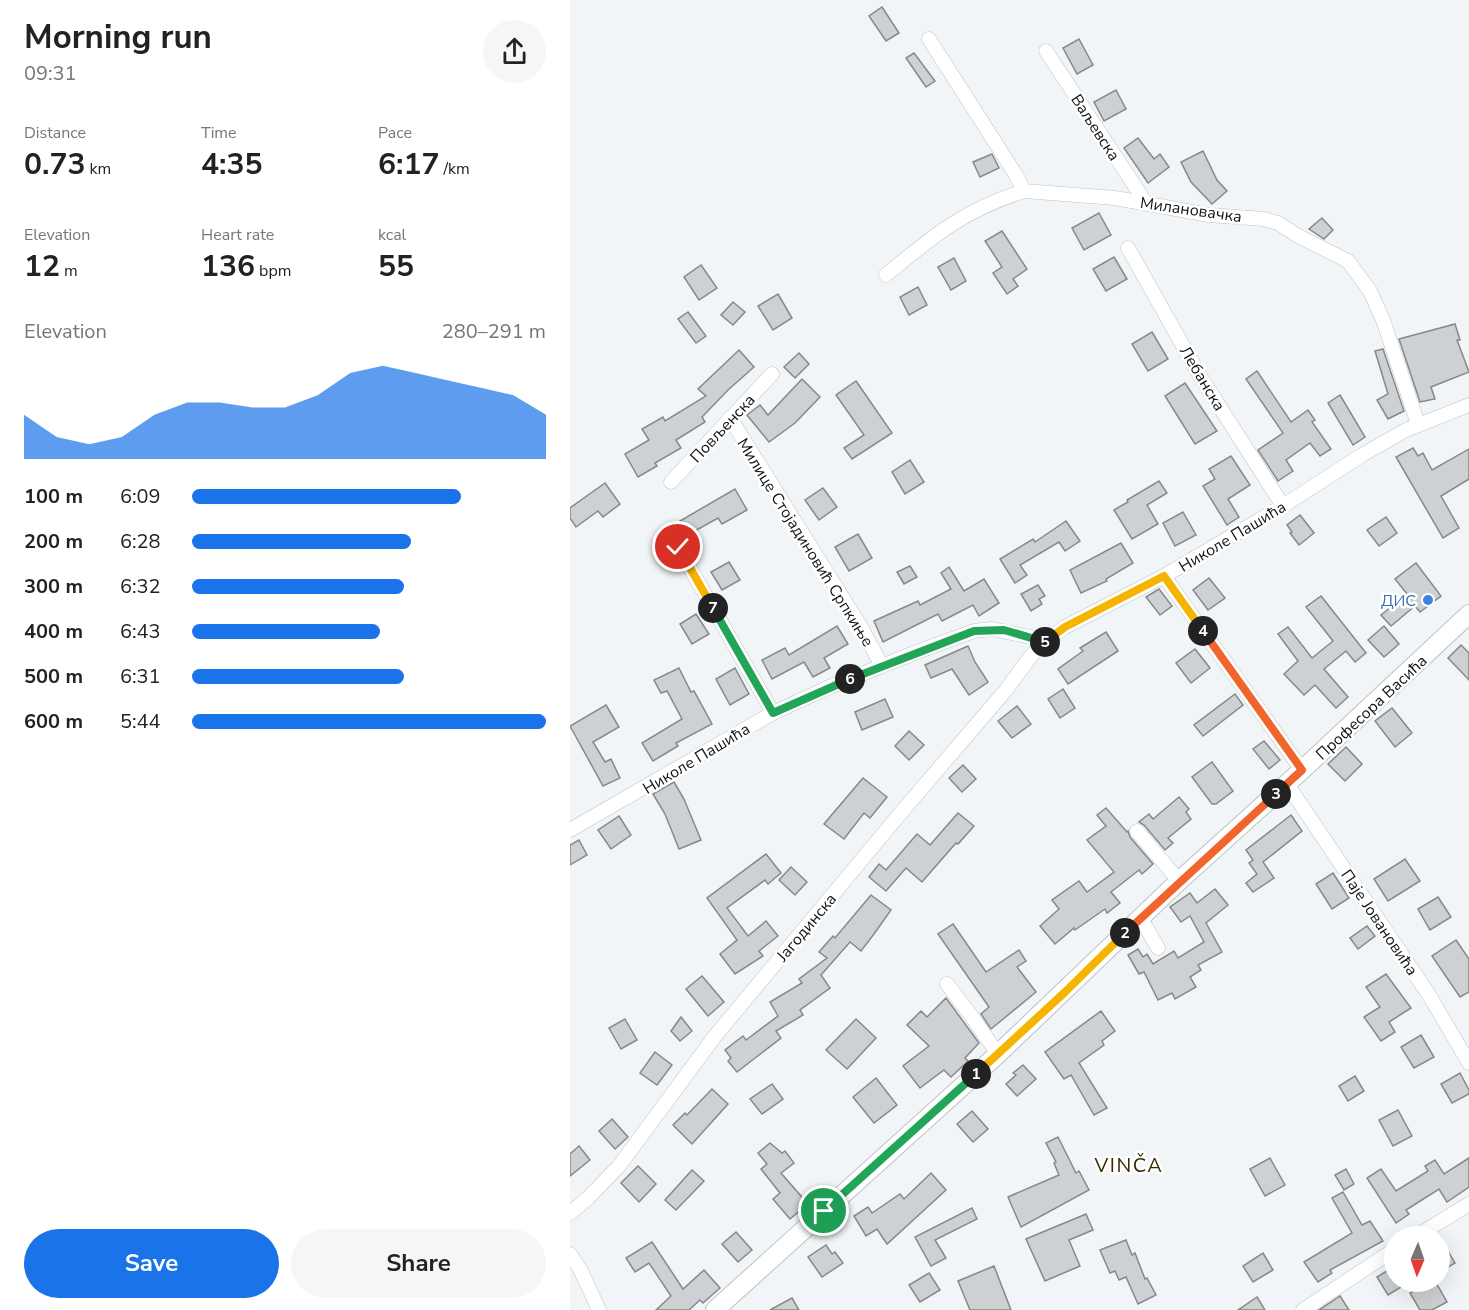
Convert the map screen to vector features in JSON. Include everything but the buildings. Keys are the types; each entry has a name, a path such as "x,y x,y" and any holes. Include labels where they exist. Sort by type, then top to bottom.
{"street":[{"path":"886,275 938,232 970,212 1024,191 929,39"},
{"name":"Ваљевска","path":"1046,51 1146,203"},
{"name":"Милановачка","path":"1024,191 1104,196 1209,215 1264,219 1278,223 1298,236 1348,261 1370,291 1383,320 1418,424"},
{"name":"Лебанска","path":"1128,248 1200,376 1283,506"},
{"name":"Повљенска","path":"671,482 772,374"},
{"name":"Николе Пашића","path":"570,830 773,713 882,666 974,631 1004,630 1044,642 1065,627 1164,576 1283,506 1362,455 1418,424 1469,405"},
{"name":"Милице Стојадиновић Српкиње","path":"730,418 861,627 882,666"},
{"path":"678,547 773,713"},
{"path":"1164,576 1302,770"},
{"name":"Професора Васића","path":"715,1310 998,1054 1140,917 1469,615"},
{"name":"Јагодинска","path":"570,1213 619,1166 715,1036 1044,642"},
{"name":"Паје Јовановића","path":"1287,784 1429,995 1469,1063"},
{"path":"1137,831 1179,881"},
{"path":"1140,917 1158,948"},
{"path":"946,984 998,1054"},
{"path":"1433,1226 1469,1204"},
{"path":"570,1254 599,1310"},
{"path":"1303,1310 1384,1256"}],"place":[{"name":"ДИС","path":"1428,600"}],"district":[{"name":"VINČA","path":"1129,1165"}],"route":[{"path":"678,547 773,713 827,688 974,631 1004,630 1044,642 1065,627 1164,576 1302,770 1140,917 1064,993 998,1054 824,1211"}]}
